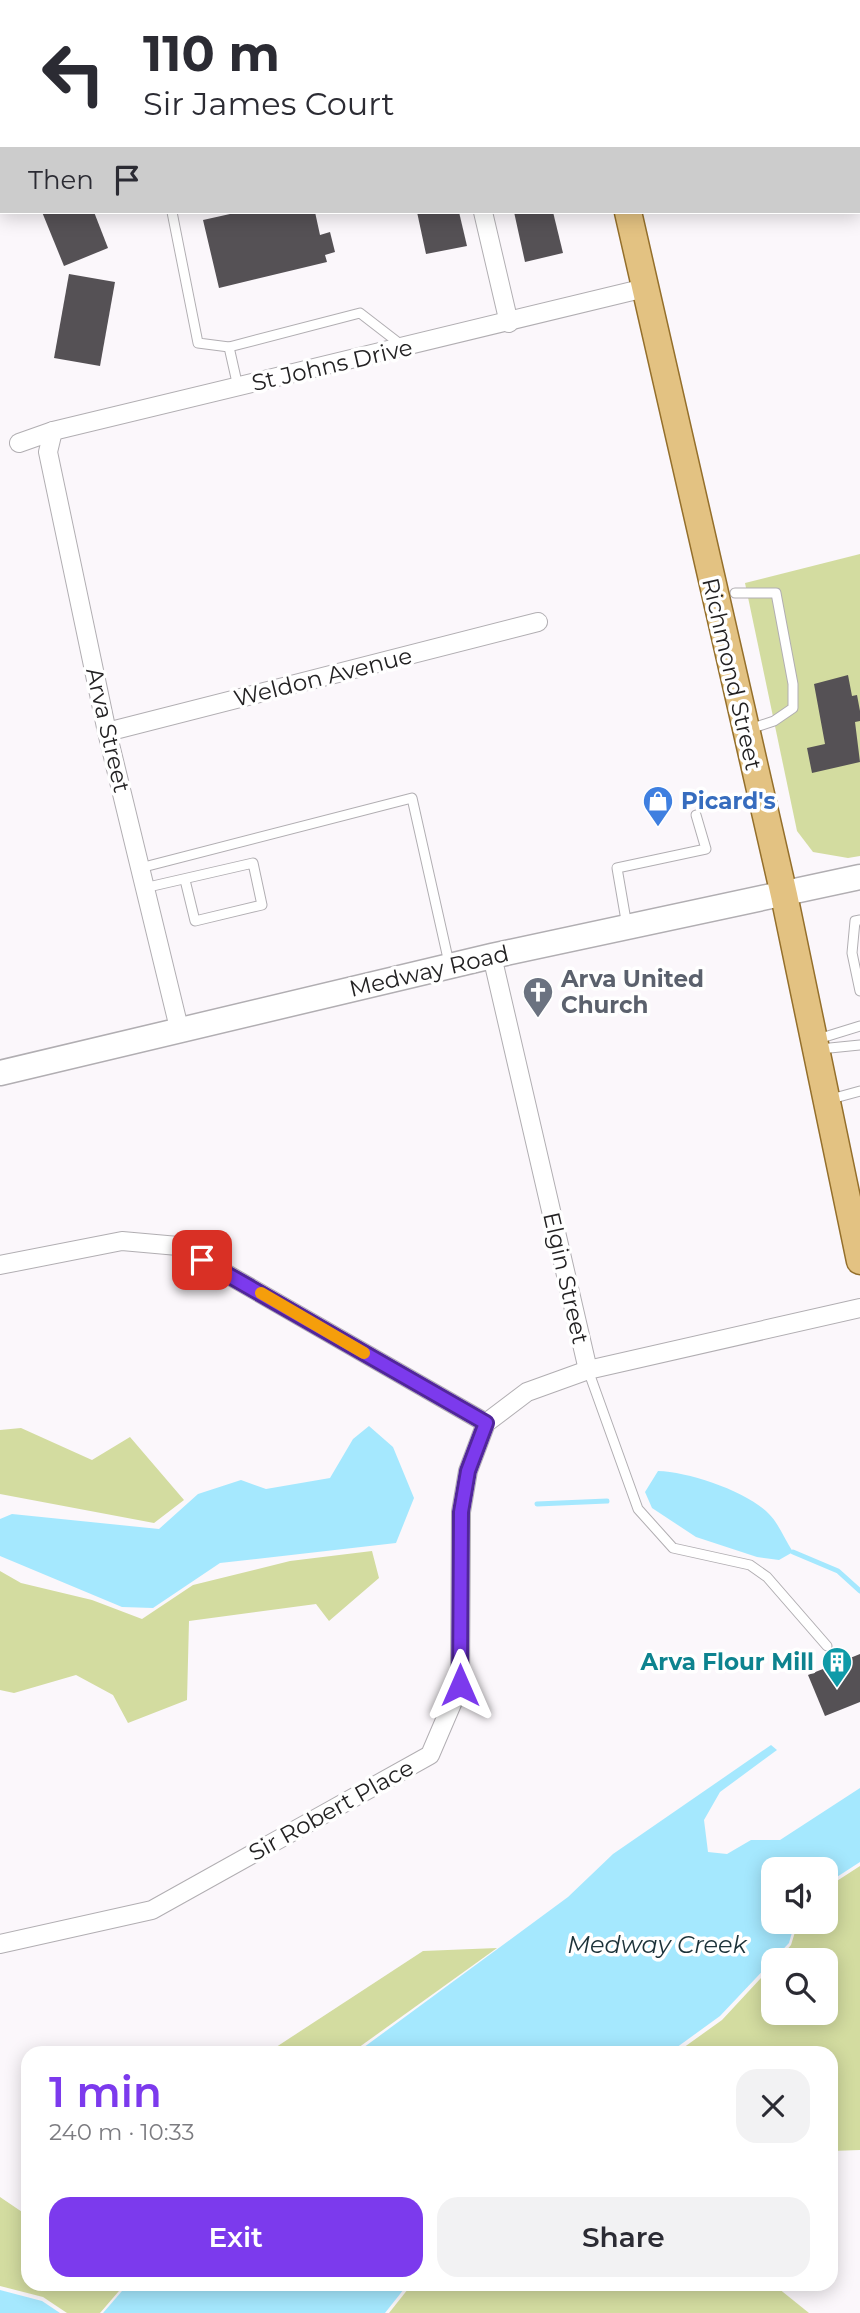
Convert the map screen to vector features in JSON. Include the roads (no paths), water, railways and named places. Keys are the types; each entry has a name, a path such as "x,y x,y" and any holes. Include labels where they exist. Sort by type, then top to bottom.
{"main road":[{"name":"Richmond Street","path":"628,214 784,895 860,1261"},
{"name":"Medway Road","path":"0,1073 450,965 860,877"}],"street":[{"path":"483,214 509,323"},
{"name":"St Johns Drive","path":"19,443 53,431 406,348 645,288"},
{"name":"Arva Street","path":"53,431 48,452 107,732 180,1028"},
{"name":"Weldon Avenue","path":"107,732 538,622"},
{"name":"Elgin Street","path":"492,956 588,1370 860,1308"},
{"path":"0,1265 122,1241 178,1246 486,1423 527,1392 588,1370"},
{"name":"Sir Robert Place","path":"0,1944 152,1910 430,1755 460,1685 461,1512 468,1471 486,1423"}],"lane":[{"path":"172,214 198,343 229,347 360,313 406,348"},
{"path":"229,347 238,387"},
{"path":"735,593 776,593 793,684 793,708 774,721 745,731"},
{"path":"139,869 412,798 450,965"},
{"path":"628,928 617,868 706,849 696,815"},
{"path":"144,888 253,863 262,905 195,921 185,880"},
{"path":"860,920 855,921 852,953 860,992"},
{"path":"814,1045 860,1026"},
{"path":"814,1045 860,1045"},
{"path":"825,1100 860,1091"},
{"path":"588,1370 638,1509 673,1548 750,1565 767,1577 827,1646"}],"water":[{"path":"369,1426 393,1447 414,1498 396,1543 220,1563 153,1608 122,1607 0,1556 0,1519 12,1514 159,1529 198,1494 241,1480 266,1489 330,1478 353,1439"},
{"path":"658,1471 701,1479 747,1498 773,1518 793,1552 779,1560 757,1557 696,1537 652,1508 645,1492"},
{"name":"Medway Creek","path":"771,1745 777,1750 720,1792 704,1820 708,1852 727,1854 751,1840 780,1840 860,1788 860,1862 838,1876 838,1857 761,1857 761,1934 792,1934 789,1943 784,1948 761,1948 761,1973 720,2016 679,2046 366,2046 568,1897 613,1854"},
{"path":"0,2290 42,2301 60,2313 0,2313"},
{"path":"122,2291 402,2291 385,2313 103,2313"}],"waterway":[{"path":"537,1504 607,1501"},
{"path":"793,1552 838,1571 860,1591"}],"place":[{"name":"Picard's","path":"658,828"},
{"name":"Arva United Church","path":"538,1019"},
{"name":"Arva Flour Mill","path":"837,1689"}]}
